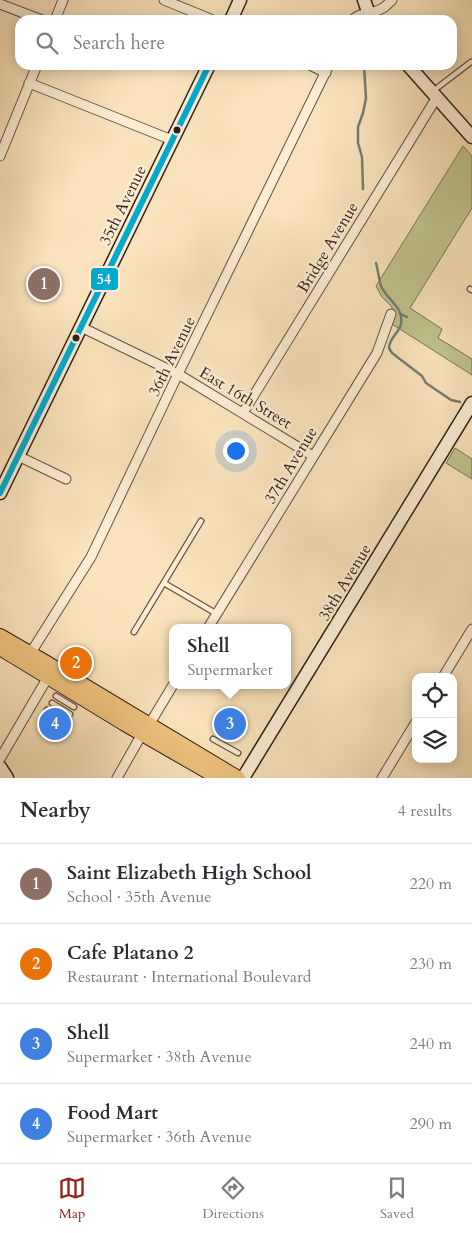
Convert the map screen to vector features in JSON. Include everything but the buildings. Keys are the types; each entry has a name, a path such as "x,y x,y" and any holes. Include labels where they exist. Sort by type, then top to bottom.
{"main road":[{"path":"233,15 240,0"},
{"path":"364,0 369,15"},
{"name":"35th Avenue","path":"0,493 207,70"},
{"path":"412,70 472,136"},
{"name":"38th Avenue","path":"243,778 472,403"},
{"path":"0,636 219,778"},
{"path":"0,648 48,677 238,778"},
{"path":"0,767 7,778"}],"street":[{"path":"57,15 63,0"},
{"path":"164,0 202,15"},
{"path":"373,15 392,0"},
{"path":"0,4 29,15"},
{"path":"0,156 35,70"},
{"name":"36th Avenue","path":"30,654 91,557 178,374 328,70"},
{"path":"29,83 172,140"},
{"name":"Bridge Avenue","path":"244,413 434,95"},
{"name":"37th Avenue","path":"211,624 377,353 391,314"},
{"name":"East 16th Street","path":"81,327 178,374 313,456"},
{"path":"18,456 66,479"},
{"path":"445,673 472,629"},
{"path":"0,759 48,677"},
{"path":"117,778 171,689"},
{"path":"382,778 412,729"}],"lane":[{"path":"434,95 471,62"},
{"path":"134,632 201,521"},
{"path":"164,583 217,614"},
{"path":"56,696 74,707"},
{"path":"52,703 70,714"},
{"path":"47,710 66,721"},
{"path":"213,739 238,753"}],"green space":[{"path":"463,146 472,156 472,208 410,308 442,329 438,338 472,359 472,375 392,324 392,307 382,297 376,286"},
{"path":"455,448 472,459 472,479 446,463"}],"waterway":[{"path":"363,189 362,157 358,143 358,127 366,98 364,70"},
{"path":"376,263 381,286 398,308 401,318 400,327 389,344 392,353 422,376 426,383 451,400 460,402"},
{"path":"401,314 407,317"}],"transit line":[{"name":"54","path":"0,493 207,70"}],"place":[{"name":"Saint Elizabeth High School","path":"44,284"},
{"name":"Cafe Platano 2","path":"76,663"},
{"name":"Food Mart","path":"55,724"},
{"name":"Shell","path":"230,724"}]}
